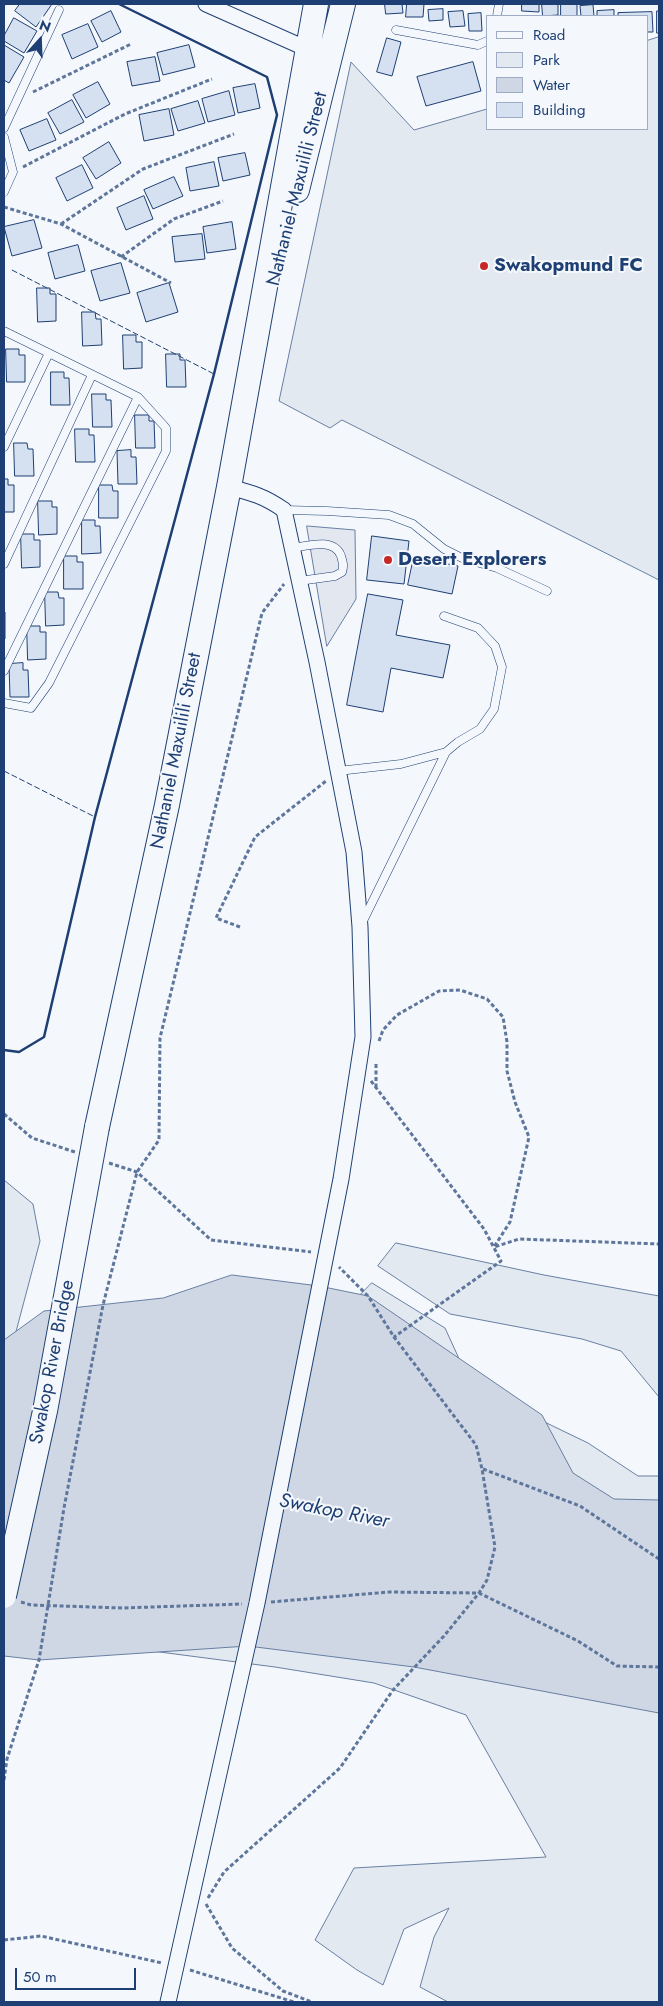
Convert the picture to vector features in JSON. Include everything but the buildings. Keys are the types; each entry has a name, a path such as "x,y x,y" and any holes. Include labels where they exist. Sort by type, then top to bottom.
{"highway":[{"name":"Nathaniel Maxuilili Street","path":"97,1127 164,815 229,487 251,374 316,4"},
{"name":"Nathaniel Maxuilili Street","path":"251,374 343,4"},
{"name":"Swakop River Bridge","path":"8,1598 45,1411 97,1127"}],"street":[{"path":"206,4 307,50 331,57"},
{"path":"168,2002 257,1603 326,1254 363,1037 360,927 354,852 284,510 267,498 229,487"}],"lane":[{"path":"4,128 59,10"},
{"path":"396,30 478,44 486,41"},
{"path":"4,137 13,172 4,192"},
{"path":"4,340 6,332 138,398 166,428 166,451 49,682 31,708 4,703"},
{"path":"4,447 49,354"},
{"path":"4,564 92,375"},
{"path":"4,671 138,398"},
{"path":"284,510 389,516 413,524 444,549 462,558 497,568 547,591"},
{"path":"292,548 317,544 333,547 340,553 344,566 342,572 335,576 298,574"},
{"path":"360,927 446,752 458,742 480,729 494,709 502,667 495,646 478,628 444,616"},
{"path":"338,772 401,764 446,752"}],"path":[{"path":"17,100 131,44"},
{"path":"13,172 125,114 212,79"},
{"path":"61,224 143,169 234,134"},
{"path":"121,257 174,219 224,201"},
{"path":"4,207 61,224 170,284"},
{"path":"4,1780 7,1759 39,1660 64,1508 104,1305 137,1172 159,1140 160,1038 262,614 298,574"},
{"path":"240,927 216,918 255,837 338,772"},
{"path":"378,1044 383,1030 397,1015 439,991 460,990 487,999 504,1017 507,1042 506,1071 515,1102 530,1137 510,1222 494,1247"},
{"path":"376,1061 376,1088"},
{"path":"358,1065 484,1229 501,1261 394,1337"},
{"path":"4,1114 32,1138 76,1152"},
{"path":"102,1160 137,1172 211,1240 326,1254 368,1296 394,1337 476,1445 482,1469 495,1547 487,1580 479,1593 444,1636 393,1690 340,1768 224,1872 205,1903"},
{"path":"494,1247 519,1239 659,1244"},
{"path":"482,1469 580,1506 659,1559"},
{"path":"8,1598 31,1605 122,1608 257,1603 389,1592 479,1593 578,1641 617,1666 659,1667"},
{"path":"194,1886 232,1948 283,1991 312,2002"},
{"path":"4,1940 41,1936 176,1966 294,2002"}],"green space":[{"name":"Swakopmund FC","path":"659,37 659,580 342,420 330,428 279,401 351,62 414,130 486,109 486,130 648,130 648,41"},
{"path":"4,1180 33,1204 40,1241 4,1377"},
{"path":"396,1243 544,1275 659,1296 659,1397 621,1351 582,1339 450,1314 378,1266"},
{"path":"372,1283 445,1328 472,1387 588,1443 638,1476 659,1476 659,2002 448,2002 420,1987 434,1937 449,1908 404,1929 383,1985 357,1970 315,1940 354,1868 546,1857 466,1715 374,1683 275,1667 98,1644 4,1416 340,1315"}],"shaded area":[{"path":"307,526 355,530 356,599 327,646"}],"water":[{"name":"Swakop River","path":"232,1275 319,1286 368,1296 542,1415 573,1473 614,1499 659,1500 659,1713 414,1667 248,1646 39,1660 4,1656 4,1340 44,1311 163,1298"}],"fence":[{"path":"4,771 95,817 214,374 10,269"}],"wall":[{"path":"4,1050 19,1052 44,1037 95,817 214,374 277,115 267,77 119,4"}],"place":[{"name":"Swakopmund FC","path":"484,266"},
{"name":"Desert Explorers","path":"388,560"}]}
